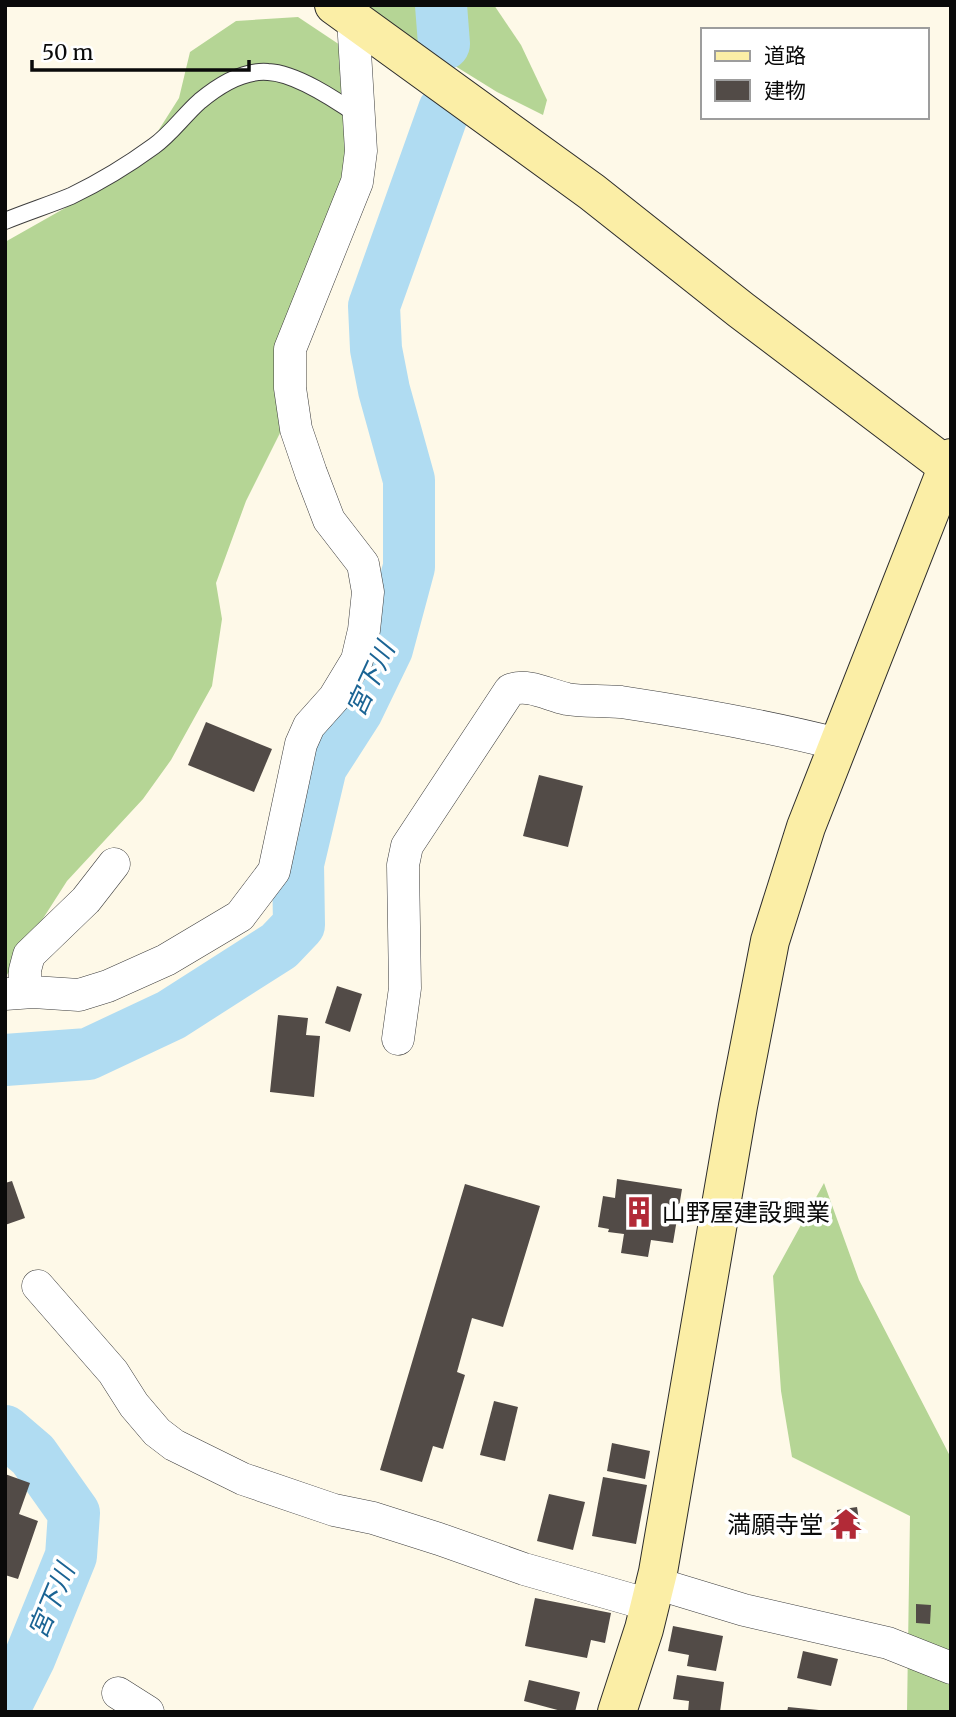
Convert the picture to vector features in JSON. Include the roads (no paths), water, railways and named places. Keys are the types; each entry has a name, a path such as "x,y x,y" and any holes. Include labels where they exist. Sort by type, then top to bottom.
{"street":[{"path":"114,864 86,900 29,954 15,993 79,995 108,986 166,960 240,916 274,871 301,744 309,726 334,698 358,660 368,592 363,564 329,520 296,429 290,388 290,349 357,182 361,151 359,116 343,12"},
{"path":"343,12 592,192 741,310 950,465 806,827 770,942 736,1119 653,1594 617,1712"},
{"path":"398,1039 405,988 403,865 407,846 510,690 518,687 569,699 611,701 716,717 838,744"},
{"path":"38,1286 113,1372 134,1405 156,1432 174,1445 243,1479 334,1510 373,1518 524,1569 744,1610 888,1643 951,1668"},
{"path":"118,1693 148,1712"}],"lane":[{"path":"5,221 71,196 117,172 157,144 202,100 226,82 247,75 267,71 286,76 321,91 359,116"}],"waterway":[{"name":"宮下川","path":"441,5 444,44"},
{"name":"宮下川","path":"5,1060 88,1054 171,1015 279,946 299,925 298,864 321,767 357,711 387,649 409,567 409,480 384,390 376,349 374,306 444,110"},
{"name":"宮下川","path":"5,1431 33,1455 74,1513 71,1556 30,1657 5,1707"}],"place":[{"name":"山野屋建設興業","path":"639,1212"},
{"name":"満願寺堂","path":"846,1524"}]}
